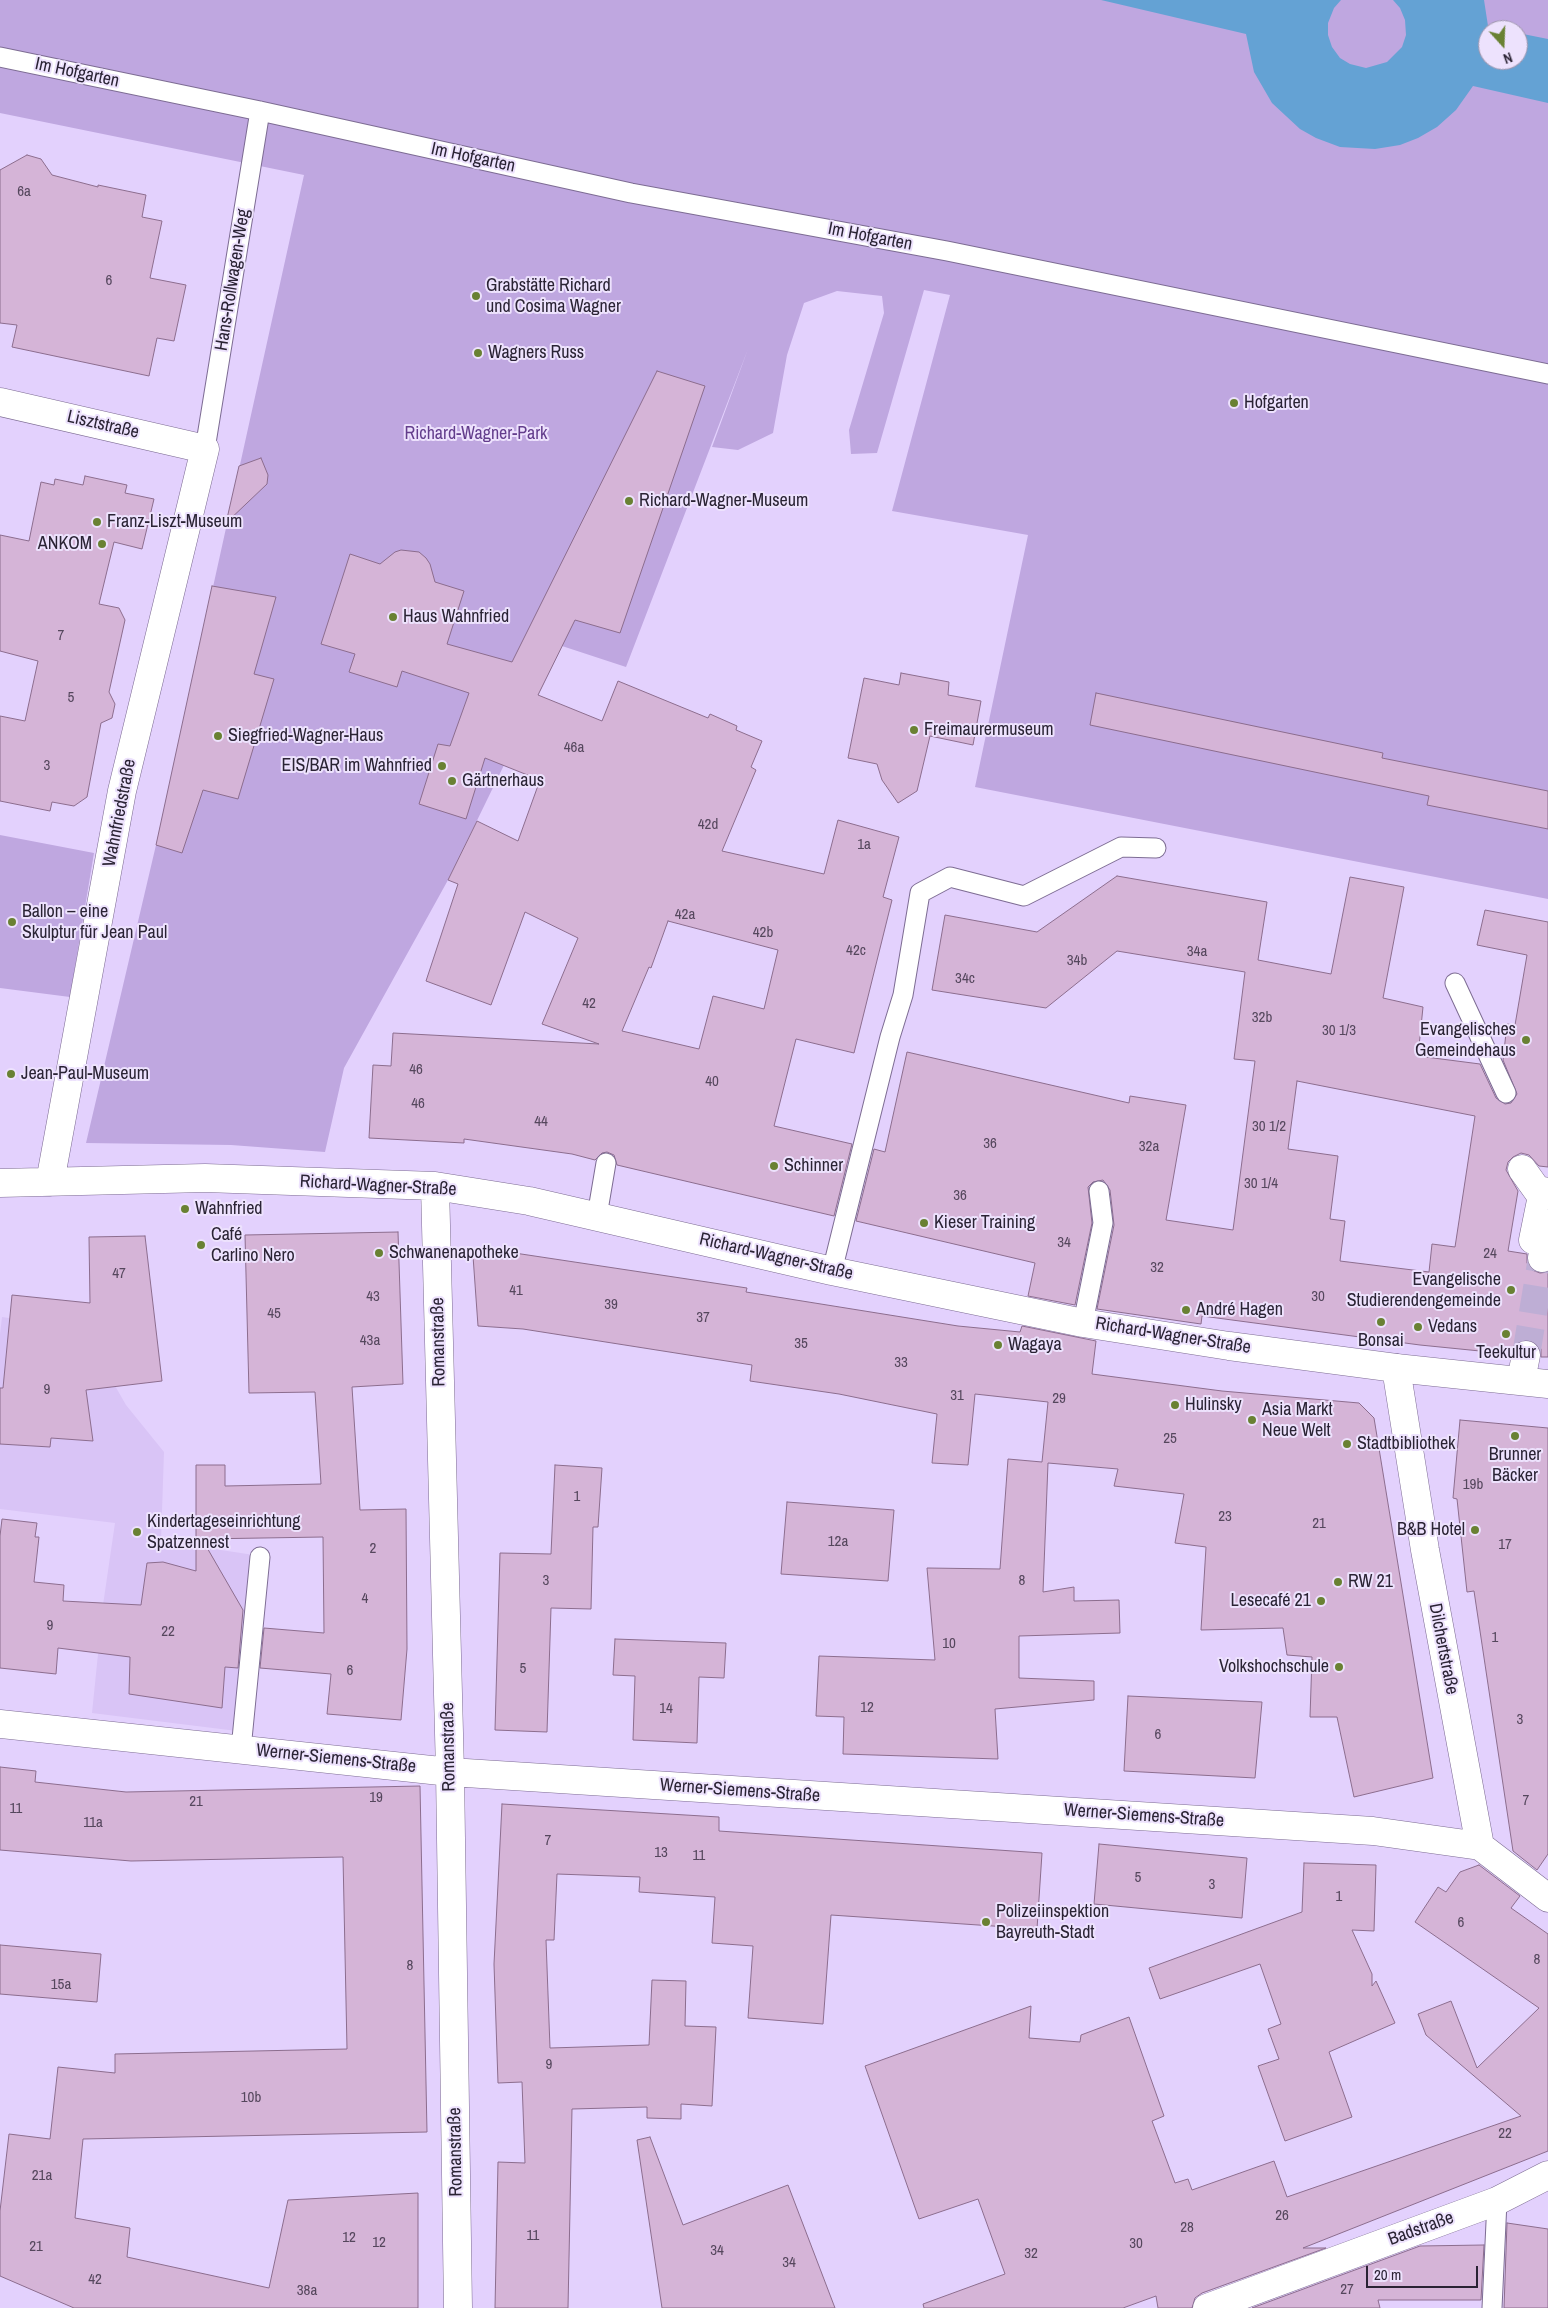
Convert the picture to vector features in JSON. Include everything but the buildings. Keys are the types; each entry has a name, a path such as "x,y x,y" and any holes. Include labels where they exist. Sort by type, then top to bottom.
{"street":[{"name":"Lisztstraße","path":"0,402 205,449"},
{"name":"Wahnfriedstraße","path":"50,1182 122,791 205,449"},
{"path":"1522,1168 1545,1195 1530,1245"},
{"name":"Richard-Wagner-Straße","path":"0,1183 204,1178 435,1186 528,1201 832,1271 1083,1323 1229,1346 1396,1368 1524,1368 1548,1384"},
{"name":"Romanstraße","path":"435,1186 450,1772 458,2308"},
{"name":"Dilchertstraße","path":"1396,1368 1425,1550 1480,1846"},
{"name":"Werner-Siemens-Straße","path":"0,1724 241,1748 450,1772 1373,1830 1480,1846"},
{"path":"1480,1846 1548,1898"},
{"name":"Badstraße","path":"1207,2308 1497,2201 1548,2175"}],"lane":[{"name":"Im Hofgarten","path":"0,57 260,111 631,193 947,251 1548,374"},
{"name":"Hans-Rollwagen-Weg","path":"205,449 260,111"},
{"path":"832,1271 902,995 920,893 950,877 1024,896 1121,847 1156,848"},
{"path":"1455,983 1506,1093"},
{"path":"597,1216 606,1162"},
{"path":"1083,1323 1103,1223 1099,1191"},
{"path":"241,1748 260,1557"},
{"path":"1492,2308 1497,2201"}],"shaded area":[{"name":"Kindertageseinrichtung Spatzennest","path":"2,1317 64,1326 102,1363 126,1405 164,1452 161,1541 254,1555 237,1731 92,1713 103,1605 115,1523 0,1509 0,1334"}],"green space":[{"name":"Hofgarten","path":"0,0 1548,0 1548,899 975,787 1028,535 892,511 950,295 924,290 877,453 851,454 849,430 884,313 882,296 837,291 804,303 787,355 773,433 738,450 712,447 748,349 626,667 562,646 448,880 344,1068 325,1152 231,1145 86,1143 156,845 304,175 0,113"},
{"path":"0,835 94,853 70,997 0,988"}],"water":[{"path":"1101,0 1341,0 1334,8 1328,23 1328,35 1332,47 1340,58 1350,64 1366,68 1387,62 1402,47 1406,35 1405,20 1400,8 1393,0 1484,0 1487,20 1478,20 1478,70 1528,70 1528,35 1548,39 1548,103 1473,86 1456,110 1437,127 1418,138 1400,145 1375,149 1340,147 1316,138 1300,129 1272,103 1254,72 1246,34"}],"tunnel":[{"path":"1526,1355 1542,1258"}],"place":[{"name":"Grabstätte Richard und Cosima Wagner","path":"476,296"},
{"name":"Wagners Russ","path":"478,353"},
{"name":"Hofgarten","path":"1234,403"},
{"name":"Richard-Wagner-Museum","path":"629,501"},
{"name":"Franz-Liszt-Museum","path":"97,522"},
{"name":"ANKOM","path":"102,544"},
{"name":"Haus Wahnfried","path":"393,617"},
{"name":"Freimaurermuseum","path":"914,730"},
{"name":"Siegfried-Wagner-Haus","path":"218,736"},
{"name":"EIS/BAR im Wahnfried","path":"442,766"},
{"name":"Gärtnerhaus","path":"452,781"},
{"name":"Ballon – eine Skulptur für Jean Paul","path":"12,922"},
{"name":"Evangelisches Gemeindehaus","path":"1526,1040"},
{"name":"Jean-Paul-Museum","path":"11,1074"},
{"name":"Schinner","path":"774,1166"},
{"name":"Wahnfried","path":"185,1209"},
{"name":"Kieser Training","path":"924,1223"},
{"name":"Café Carlino Nero","path":"201,1245"},
{"name":"Schwanenapotheke","path":"379,1253"},
{"name":"Evangelische Studierendengemeinde","path":"1511,1290"},
{"name":"André Hagen","path":"1186,1310"},
{"name":"Bonsai","path":"1381,1322"},
{"name":"Vedans","path":"1418,1327"},
{"name":"Teekultur","path":"1506,1334"},
{"name":"Wagaya","path":"998,1345"},
{"name":"Hulinsky","path":"1175,1405"},
{"name":"Asia Markt Neue Welt","path":"1252,1420"},
{"name":"Brunner Bäcker","path":"1515,1436"},
{"name":"Stadtbibliothek","path":"1347,1444"},
{"name":"B&B Hotel","path":"1475,1530"},
{"name":"Kindertageseinrichtung Spatzennest","path":"137,1532"},
{"name":"RW 21","path":"1338,1582"},
{"name":"Lesecafé 21","path":"1321,1601"},
{"name":"Volkshochschule","path":"1339,1667"},
{"name":"Polizeiinspektion Bayreuth-Stadt","path":"986,1922"}],"park label":[{"name":"Richard-Wagner-Park","path":"476,434"}]}
